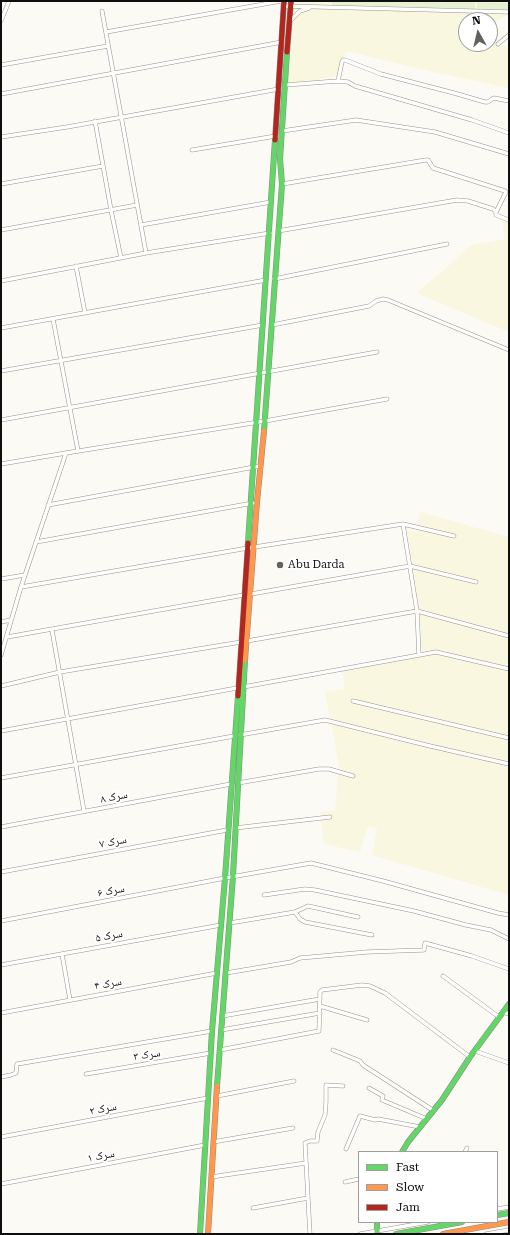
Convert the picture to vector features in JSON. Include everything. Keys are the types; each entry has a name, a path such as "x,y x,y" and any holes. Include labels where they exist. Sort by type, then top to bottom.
{"main road":[{"path":"208,1234 210,1177 233,876 240,735 241,642 272,202 283,3"},
{"path":"200,1234 212,1031 234,736 247,640 272,325 274,279 282,184 280,159 291,3"},
{"path":"403,1151 408,1142 434,1111 470,1057 509,1004"},
{"path":"498,1216 509,1213"},
{"path":"443,1234 509,1222"},
{"path":"396,1234 456,1223"}],"street":[{"path":"1,21 9,1"},
{"path":"106,32 283,3 316,7"},
{"path":"290,22 296,14 304,9 325,5 509,12"},
{"path":"102,11 146,253"},
{"path":"498,44 509,35"},
{"path":"1,94 282,42"},
{"path":"1,65 108,46"},
{"path":"338,81 342,62 345,60 381,74 454,92 484,102 488,102 494,98 509,102"},
{"path":"285,85 338,81 348,82 355,86 440,110 509,133"},
{"path":"1,136 17,135 279,88"},
{"path":"282,132 356,120 435,132 509,154"},
{"path":"95,121 121,258"},
{"path":"192,150 276,136"},
{"path":"282,184 428,160 433,168 505,191 506,192 496,212"},
{"path":"1,184 103,166"},
{"path":"278,231 452,200 468,201 493,209 496,212 496,215 509,220"},
{"path":"141,225 272,202"},
{"path":"1,230 137,205"},
{"path":"1,280 270,232"},
{"path":"274,279 447,244"},
{"path":"76,266 85,313"},
{"path":"1,328 266,280"},
{"path":"272,325 369,306 376,301 383,299 509,350"},
{"path":"53,319 78,451"},
{"path":"1,370 263,325"},
{"path":"1,420 377,352"},
{"path":"1,464 264,421 387,399"},
{"path":"1,655 21,587 66,453"},
{"path":"48,505 260,466"},
{"path":"36,542 257,502"},
{"path":"403,524 417,611 420,655"},
{"path":"21,587 254,547 403,524 454,536"},
{"path":"251,594 410,566 476,582"},
{"path":"1,579 25,575"},
{"path":"7,637 244,596"},
{"path":"247,640 417,611 509,636"},
{"path":"1,622 12,620"},
{"path":"52,630 84,811"},
{"path":"1,686 60,672 241,642"},
{"path":"1,731 436,652 509,669"},
{"path":"353,700 509,738"},
{"path":"240,735 325,720 509,764"},
{"path":"1,778 76,763 234,736"},
{"path":"238,783 319,769 329,769 353,776"},
{"name":"سرک ۸","path":"1,827 231,784"},
{"path":"235,828 330,817"},
{"name":"سرک ۷","path":"1,872 227,830"},
{"name":"سرک ۶","path":"1,921 233,876 311,863 509,915"},
{"path":"264,895 305,888 414,911 490,930 509,939"},
{"path":"230,923 296,912 301,908 308,906 358,917"},
{"path":"296,912 300,919 305,922 372,935"},
{"name":"سرک ۵","path":"1,965 221,924"},
{"path":"226,973 291,962 300,958 367,952 424,950 425,943 472,956 509,969"},
{"path":"62,954 70,1000"},
{"name":"سرک ۴","path":"1,1013 217,974"},
{"path":"443,976 501,1015 509,1014"},
{"path":"220,1050 319,1031 320,992 322,990 356,985 370,986 385,994 470,1057"},
{"path":"222,1016 320,998"},
{"path":"320,1006 367,1020"},
{"path":"221,1030 320,1013"},
{"path":"1,1077 16,1073 17,1064 212,1031"},
{"path":"333,1050 360,1061 363,1065 434,1111"},
{"path":"475,1051 509,1063"},
{"name":"سرک ۳","path":"86,1074 211,1053"},
{"path":"217,1096 294,1082"},
{"path":"310,1234 305,1143 317,1141 318,1132 325,1115 326,1085 343,1086"},
{"path":"369,1088 383,1096 382,1100 427,1119"},
{"name":"سرک ۲","path":"1,1137 208,1098"},
{"path":"346,1149 360,1116 375,1120 378,1119 420,1127"},
{"path":"213,1142 293,1128"},
{"name":"سرک ۱","path":"1,1184 205,1146"},
{"path":"210,1177 306,1163"},
{"path":"345,1182 358,1180"},
{"path":"253,1208 308,1198"},
{"path":"498,1209 509,1207"},
{"path":"360,1234 377,1233 423,1223"},
{"path":"486,1234 509,1230"}],"shaded area":[{"path":"291,1 509,1 509,14 498,20 498,12 458,12 458,52 498,52 498,40 500,45 509,46 509,88 424,70 346,51 338,76 285,85"},
{"path":"502,219 509,222 509,332 416,293 471,245 505,239"},
{"path":"420,512 509,537 509,895 372,855 377,828 368,826 360,852 324,844 320,812 335,811 339,766 325,692 344,689 343,667 422,653 418,600 407,530 416,532"}],"green space":[{"path":"332,1 475,2 475,9 332,5"},
{"path":"477,2 509,3 509,10 477,9"}],"traffic: fast":[{"path":"264,431 282,184 280,159 287,52"},
{"path":"248,543 275,140"},
{"path":"217,1086 233,876 245,660"},
{"path":"200,1234 212,1031 238,696"},
{"path":"403,1151 408,1142 442,1100 470,1057 509,1004"},
{"path":"498,1215 509,1213"},
{"path":"377,1223 377,1234"},
{"path":"396,1234 456,1223"}],"traffic: slow":[{"path":"245,660 264,431"},
{"path":"208,1234 217,1086"},
{"path":"443,1234 509,1222"}],"traffic: jam":[{"path":"275,140 284,1"},
{"path":"287,52 291,1"},
{"path":"238,696 248,543"}],"place":[{"name":"Abu Darda","path":"280,565"}]}
